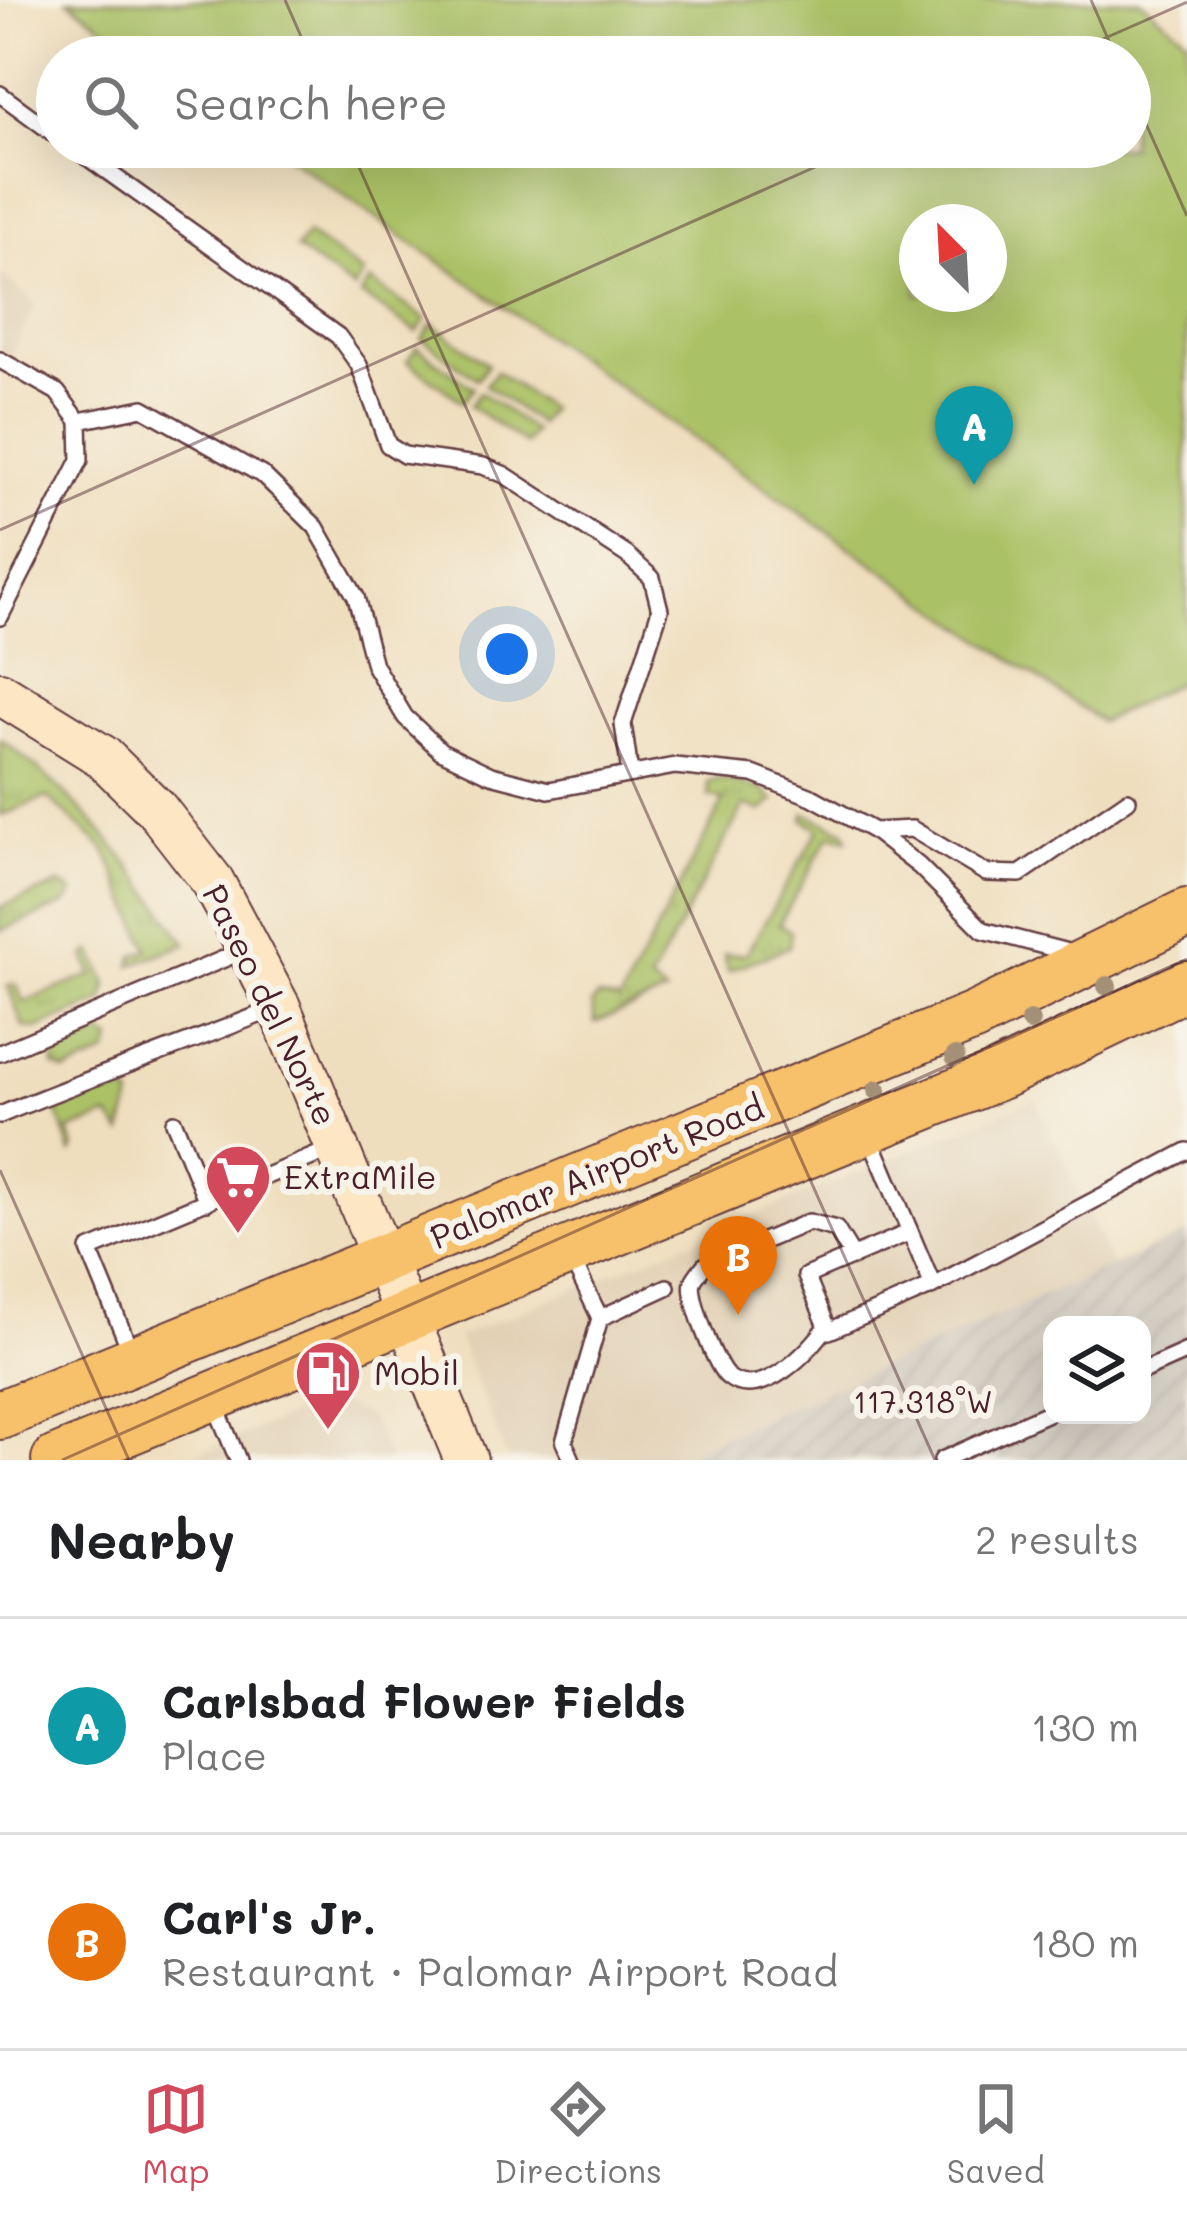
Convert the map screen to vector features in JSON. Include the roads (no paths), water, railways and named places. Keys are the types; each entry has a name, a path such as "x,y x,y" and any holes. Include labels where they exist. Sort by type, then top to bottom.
{"main road":[{"name":"Paseo del Norte","path":"0,692 102,756 157,810 213,882 279,1007 466,1460"},
{"name":"Palomar Airport Road","path":"0,1415 974,1017 1187,913"},
{"name":"Palomar Airport Road","path":"56,1460 113,1450 212,1397 1000,1075 1181,993"}],"lane":[{"path":"0,94 36,121"},
{"path":"102,168 338,336 359,365 388,445 404,455 484,466 506,476 627,554 652,578 660,610 622,724 630,773"},
{"path":"0,361 57,392 79,421 80,460 0,617"},
{"path":"79,421 143,408 264,476 316,527 356,597 374,664 405,717 441,751 490,775 548,790 676,766 753,774 812,796 874,830 919,866 983,930 1089,958"},
{"path":"874,830 912,829 986,873 1020,874 1127,800"},
{"path":"0,1053 248,949"},
{"path":"0,1114 279,1007"},
{"path":"174,1122 207,1202"},
{"path":"867,1129 933,1286"},
{"path":"134,1361 89,1250 338,1146"},
{"path":"908,1233 806,1276 830,1331 1048,1230 1187,1150"},
{"path":"827,1326 802,1359 753,1384 735,1381 718,1363 692,1298 693,1280 704,1266 809,1222 836,1229 853,1257"},
{"path":"568,1252 600,1318 564,1442 572,1460"},
{"path":"600,1318 667,1287"},
{"path":"1151,1367 1187,1351"},
{"path":"212,1397 238,1460"},
{"path":"942,1460 1043,1415"}],"place":[{"name":"Carlsbad Flower Fields","path":"974,485"},
{"name":"ExtraMile","path":"238,1236"},
{"name":"Carl's Jr.","path":"738,1315"},
{"name":"Mobil","path":"328,1432"}]}
